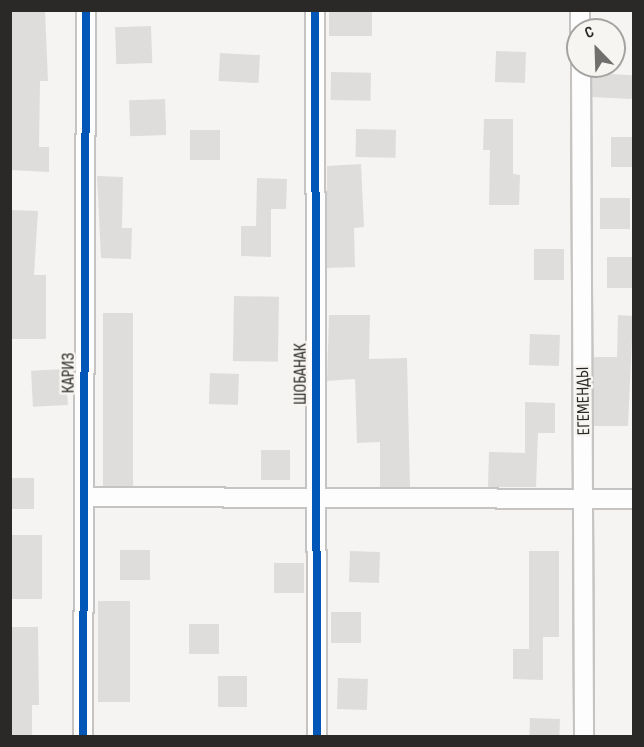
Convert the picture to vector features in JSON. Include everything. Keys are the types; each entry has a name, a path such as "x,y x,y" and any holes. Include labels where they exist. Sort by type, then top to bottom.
{"street":[{"name":"КАРИЗ","path":"82,736 86,10"},
{"name":"ШОБАНАК","path":"315,10 317,736"},
{"name":"ЕГЕМЕНДЫ","path":"580,78 585,498 584,736"},
{"path":"84,497 633,499"}],"building":[{"path":"10,10 45,10 48,81 40,81 39,147 49,147 49,172 10,170"},
{"path":"329,10 372,10 372,36 329,36"},
{"path":"151,26 152,63 116,64 115,27"},
{"path":"496,51 526,52 525,83 495,82"},
{"path":"220,53 260,55 258,83 219,81"},
{"path":"331,72 371,73 371,101 331,100"},
{"path":"626,75 633,75 632,99 591,97 592,78 626,78"},
{"path":"165,99 166,135 130,136 129,100"},
{"path":"484,119 513,119 513,174 520,175 519,205 489,205 490,150 483,150"},
{"path":"356,129 396,130 396,158 356,157"},
{"path":"190,130 220,130 220,160 190,160"},
{"path":"611,137 633,137 633,167 611,167"},
{"path":"361,164 364,227 354,228 355,267 327,268 327,166"},
{"path":"97,176 123,177 122,228 132,228 131,259 101,258"},
{"path":"257,178 287,179 286,209 271,209 271,257 241,256 241,226 256,226"},
{"path":"600,198 630,198 630,229 600,229"},
{"path":"10,210 38,211 34,275 46,275 46,339 10,339"},
{"path":"534,249 564,249 564,280 534,280"},
{"path":"607,257 633,257 633,288 607,288"},
{"path":"234,296 279,297 278,362 233,361"},
{"path":"103,313 133,313 133,486 103,486"},
{"path":"329,315 370,315 369,359 407,358 410,487 380,487 380,442 357,443 355,379 327,381"},
{"path":"618,315 633,316 628,426 594,426 594,357 617,357"},
{"path":"530,334 560,335 559,366 529,365"},
{"path":"66,369 68,405 33,407 31,371"},
{"path":"210,373 239,374 238,405 209,404"},
{"path":"525,402 555,403 555,433 538,433 536,487 488,487 489,452 525,453"},
{"path":"261,450 290,450 290,480 261,480"},
{"path":"10,478 34,478 34,509 10,509"},
{"path":"10,535 42,535 42,599 10,599"},
{"path":"120,550 150,550 150,580 120,580"},
{"path":"350,551 380,552 379,583 349,582"},
{"path":"529,551 559,551 559,637 543,637 543,680 513,679 513,649 529,649"},
{"path":"274,563 304,563 304,593 274,593"},
{"path":"98,601 130,601 130,702 98,702"},
{"path":"331,612 361,612 361,643 331,643"},
{"path":"189,624 219,624 219,654 189,654"},
{"path":"10,627 38,627 39,705 32,705 32,736 10,736"},
{"path":"218,676 247,676 247,707 218,707"},
{"path":"338,678 368,679 367,710 337,709"},
{"path":"530,718 560,719 559,736 529,736"}],"cycle path":[{"path":"83,736 86,10"},
{"path":"315,10 317,736"}]}
